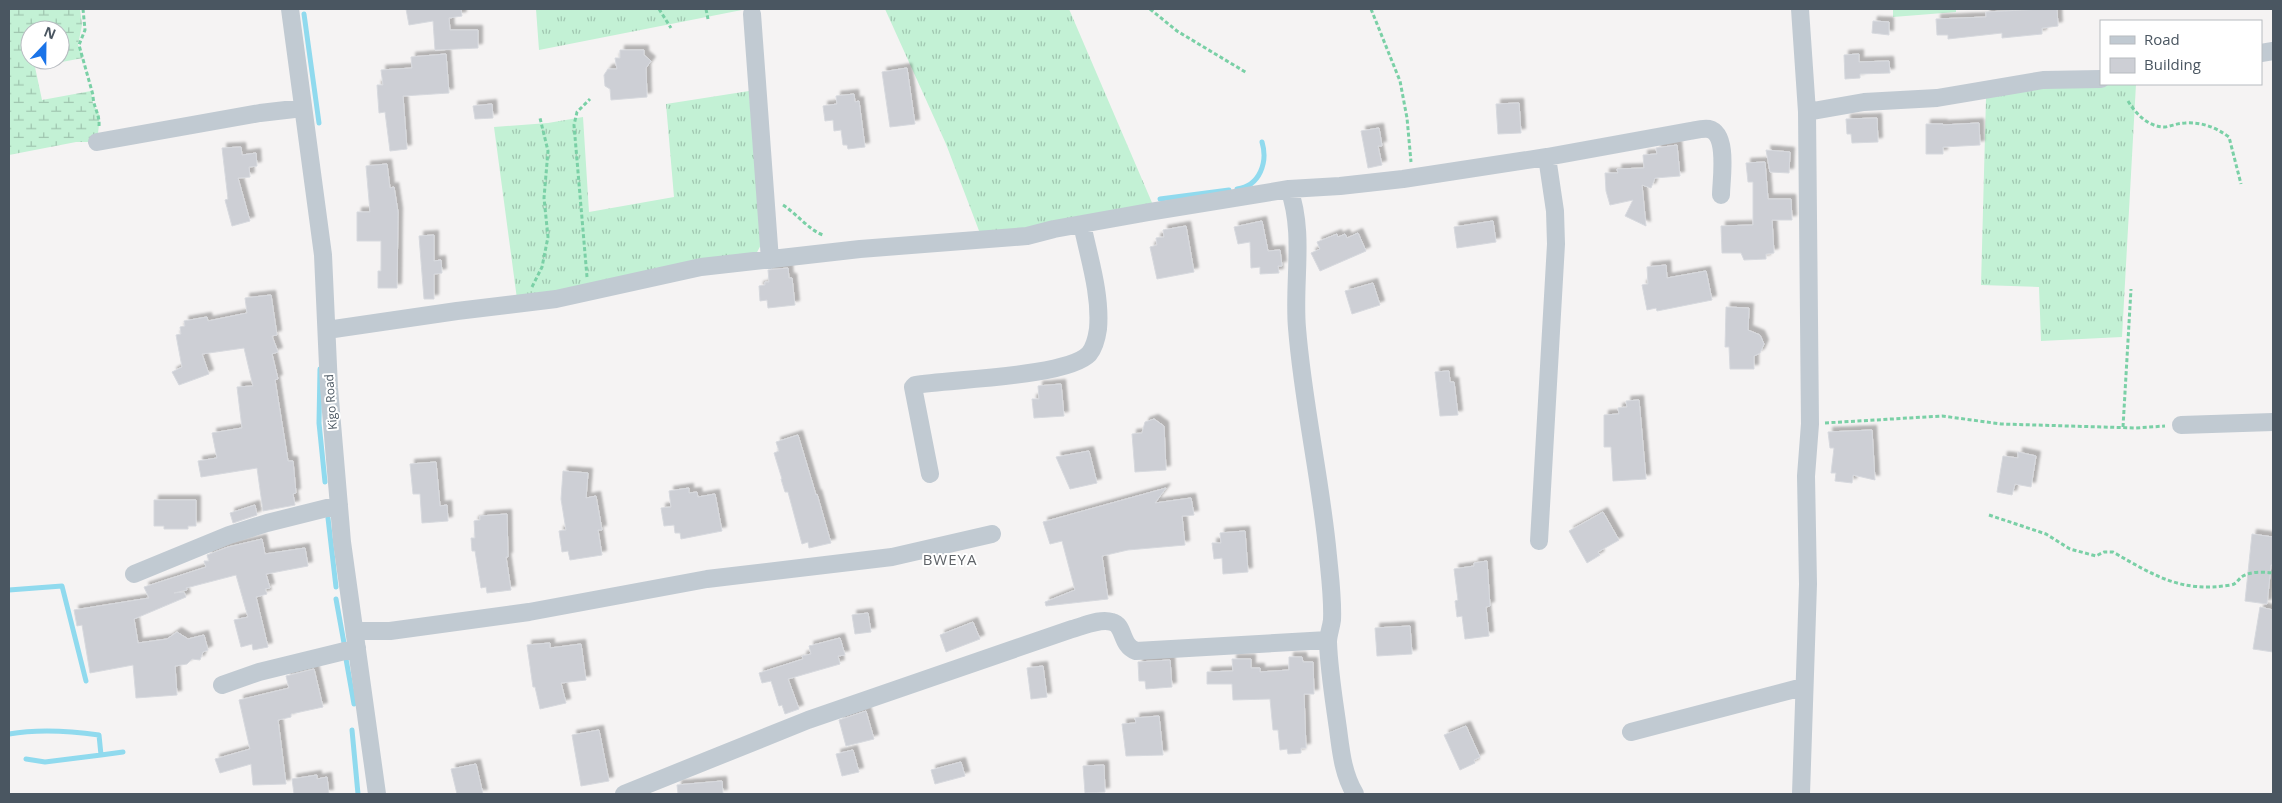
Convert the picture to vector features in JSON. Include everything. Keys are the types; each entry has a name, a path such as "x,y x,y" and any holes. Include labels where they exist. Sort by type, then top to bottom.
{"street":[{"name":"Kigo Road","path":"290,9 323,255 329,388 339,505 377,794"},
{"path":"1800,9 1807,112 1810,424 1806,476 1808,575 1801,794"},
{"path":"752,14 770,260"},
{"path":"1807,112 1864,102 1937,98 2043,80 2100,79"},
{"path":"97,142 260,113 303,108"},
{"path":"327,330 524,303 588,292 701,267 867,248 1027,236 1082,224 1289,189 1340,186 1413,177 1547,157 1708,129 1714,131 1721,142 1721,195"},
{"path":"1539,541 1556,244 1554,205 1547,157"},
{"path":"1289,189 1297,216 1296,326 1322,496 1332,602 1332,623 1328,640 1342,758 1346,777 1354,794"},
{"path":"930,474 915,406 913,387 915,384 1049,370 1076,362 1089,354 1098,330 1097,301 1082,224"},
{"path":"2181,424 2273,422"},
{"path":"134,574 267,523 339,505"},
{"path":"222,685 356,640 390,631 529,612 707,580 892,557 992,534"},
{"path":"624,794 808,720 1063,632 1102,621 1113,622 1117,625 1126,645 1136,651 1328,640"},
{"path":"1631,732 1804,687"}],"path":[{"path":"83,9 85,30 79,45 93,96 93,104 100,116 97,142"},
{"path":"659,9 671,28"},
{"path":"706,9 708,19"},
{"path":"1150,9 1177,31 1247,73"},
{"path":"1371,9 1400,81 1407,118 1413,177"},
{"path":"588,292 574,125 577,112 590,99"},
{"path":"2128,101 2136,113 2149,123 2164,127 2184,123 2203,124 2218,128 2229,137 2241,184"},
{"path":"524,303 542,267 548,237 544,198 548,151 540,118"},
{"path":"765,194 796,213 814,232 832,239"},
{"path":"2123,427 2131,289"},
{"path":"1810,424 1942,416 2001,424 2123,427 2181,424"},
{"path":"1989,516 2046,534 2070,549 2096,556 2104,552 2113,552 2163,579 2184,586 2206,588 2234,585 2244,576 2259,572 2273,573"}],"green space":[{"path":"9,9 80,9 82,25 78,45 83,58 70,60 70,20 20,20 20,70 36,70 42,100 91,91 93,104 100,116 97,142 76,142 9,155"},
{"path":"536,9 747,9 539,50"},
{"path":"885,9 1069,9 1153,205 981,236 946,144"},
{"path":"1893,9 1956,9 1956,12 1893,17"},
{"path":"2100,84 2136,85 2122,337 2041,341 2039,287 1981,285 1986,98 2031,87"},
{"path":"749,91 762,243 756,254 517,299 494,127 548,123 583,117 589,212 674,197 666,104"}],"building":[{"path":"406,9 461,9 462,16 449,18 450,30 478,30 478,48 435,50 433,21 409,25"},
{"path":"2057,9 2058,26 2042,28 2042,34 2002,38 2002,33 1948,39 1948,35 1937,35 1936,19 1986,17 1986,12"},
{"path":"1873,21 1889,22 1889,35 1872,33"},
{"path":"620,50 644,50 644,55 651,61 646,68 647,97 611,100 610,89 605,86 604,75 608,69 617,69 615,58 620,58"},
{"path":"446,54 449,93 403,96 407,149 390,151 385,112 379,113 377,85 383,85 381,70 412,68 411,57"},
{"path":"1859,54 1859,62 1889,61 1890,73 1860,74 1860,78 1845,79 1844,55"},
{"path":"907,68 915,124 890,127 882,72"},
{"path":"854,94 855,102 859,101 865,147 848,149 847,145 843,145 841,130 834,131 833,120 825,121 823,106 837,104 836,96"},
{"path":"1519,103 1521,133 1498,134 1496,104"},
{"path":"492,104 493,118 475,119 473,106"},
{"path":"1877,118 1878,142 1852,143 1851,134 1847,134 1846,119"},
{"path":"1979,123 1980,145 1943,147 1943,154 1926,154 1926,124"},
{"path":"1379,128 1382,146 1378,146 1382,165 1368,168 1361,131"},
{"path":"1677,145 1680,176 1655,178 1651,188 1642,185 1646,226 1625,216 1633,200 1610,205 1606,191 1605,173 1618,173 1617,169 1644,168 1643,155 1657,154 1656,148"},
{"path":"241,147 242,155 256,153 257,166 249,167 250,177 238,178 250,221 232,226 225,200 228,199 222,148"},
{"path":"1766,150 1790,152 1789,173 1770,172"},
{"path":"1765,162 1768,199 1791,199 1792,220 1772,220 1774,253 1766,254 1766,259 1744,260 1741,253 1722,253 1721,226 1753,225 1753,182 1748,182 1746,163"},
{"path":"387,164 390,188 394,187 398,212 397,288 378,288 378,271 381,271 381,241 357,241 357,212 370,212 366,166"},
{"path":"1262,221 1268,251 1280,250 1282,266 1278,266 1279,273 1260,274 1260,267 1251,268 1250,242 1238,244 1234,227"},
{"path":"1493,221 1496,242 1457,248 1454,227"},
{"path":"1186,226 1194,272 1157,279 1150,247 1157,245 1156,238 1164,237 1163,230"},
{"path":"1358,233 1366,251 1320,271 1311,253 1320,249 1317,242 1337,234 1338,237 1345,234 1347,238"},
{"path":"434,235 434,261 441,260 442,273 434,274 434,299 424,299 419,236"},
{"path":"1666,265 1667,278 1706,271 1712,300 1657,311 1656,308 1647,310 1642,285 1648,284 1647,267"},
{"path":"788,268 789,278 792,278 795,305 768,308 767,300 760,301 759,286 769,282 768,270"},
{"path":"1373,283 1380,305 1352,314 1345,291"},
{"path":"271,295 277,335 272,336 278,352 272,354 278,379 275,380 288,461 293,461 296,493 293,494 295,505 263,511 257,468 201,477 198,461 217,458 212,433 242,428 237,387 253,386 244,348 202,354 209,374 179,385 172,372 182,367 176,335 181,334 180,327 185,326 184,321 207,317 208,321 247,313 245,298"},
{"path":"1726,307 1749,308 1748,330 1760,335 1764,344 1760,353 1754,356 1754,369 1730,369 1729,347 1725,347"},
{"path":"1449,371 1450,382 1454,382 1458,415 1440,416 1435,372"},
{"path":"1061,384 1064,416 1034,418 1032,399 1039,399 1038,386"},
{"path":"1639,400 1646,479 1613,481 1611,447 1604,447 1604,415 1619,414 1618,408 1627,407 1626,401"},
{"path":"1154,419 1164,426 1166,470 1135,472 1132,434 1142,433 1145,422"},
{"path":"1872,430 1875,480 1853,475 1852,483 1835,481 1836,473 1831,473 1834,448 1830,448 1828,432"},
{"path":"798,435 831,543 809,548 808,542 802,544 788,492 785,492 774,453 779,451 776,442"},
{"path":"1089,451 1097,483 1070,489 1056,457"},
{"path":"2018,452 2036,456 2031,487 2015,484 2012,495 1997,492 2003,456 2018,458"},
{"path":"436,462 440,506 447,505 448,521 422,523 420,494 413,494 410,464"},
{"path":"563,471 588,473 586,498 596,496 602,530 598,530 602,555 570,560 568,551 562,552 559,531 566,530 561,499"},
{"path":"689,488 689,493 697,492 698,497 715,494 722,531 681,539 680,533 675,533 674,525 664,526 661,508 671,507 669,491"},
{"path":"1166,488 1155,503 1191,498 1194,515 1182,516 1185,545 1128,550 1102,556 1108,599 1046,606 1045,602 1075,590 1062,541 1050,544 1043,522"},
{"path":"154,500 196,500 196,526 188,526 188,529 164,529 164,526 154,526"},
{"path":"255,505 257,515 233,523 230,513"},
{"path":"1603,512 1619,540 1598,552 1600,555 1587,563 1569,531"},
{"path":"507,514 508,557 506,557 511,590 487,593 486,587 481,588 475,551 472,551 471,538 475,538 474,521 480,520 480,516"},
{"path":"1245,531 1248,572 1223,574 1222,558 1214,559 1212,543 1221,543 1220,533"},
{"path":"2252,534 2273,537 2273,565 2271,565 2267,604 2245,601"},
{"path":"262,539 265,554 305,548 308,566 266,574 270,588 265,589 267,594 256,597 268,647 253,650 252,644 241,647 234,620 248,617 236,575 174,593 184,592 186,597 134,619 138,643 167,639 177,632 188,639 204,635 208,650 203,652 200,660 192,659 187,664 175,666 177,695 136,698 133,665 90,673 82,625 77,626 74,610 149,598 144,587 206,567 204,561 209,561 207,555 228,547"},
{"path":"1487,561 1490,606 1486,607 1489,636 1465,639 1462,616 1457,617 1455,601 1458,600 1454,569 1474,566 1474,563"},
{"path":"2260,607 2273,610 2273,652 2253,649"},
{"path":"868,613 871,632 855,634 852,615"},
{"path":"973,622 980,639 946,652 940,635"},
{"path":"1410,626 1412,654 1377,656 1375,628"},
{"path":"840,638 845,655 838,656 840,664 788,679 799,709 785,714 782,705 779,706 771,681 762,683 759,673 803,659 802,656 811,654 809,646"},
{"path":"550,643 550,648 581,644 586,680 561,683 566,703 540,709 535,687 533,687 527,645"},
{"path":"1289,657 1302,657 1303,662 1313,662 1314,694 1304,694 1306,748 1301,748 1301,753 1288,754 1287,749 1280,750 1278,730 1273,730 1270,699 1233,700 1232,684 1207,684 1207,672 1233,671 1232,659 1251,659 1251,668 1260,668 1260,672 1289,670"},
{"path":"1170,660 1172,687 1146,689 1145,681 1139,681 1138,662"},
{"path":"1043,666 1047,697 1031,699 1027,668"},
{"path":"314,669 323,707 291,714 291,717 278,720 286,784 253,785 251,764 220,773 215,759 250,749 239,700 289,688 286,676"},
{"path":"866,711 874,739 846,746 839,720"},
{"path":"1159,716 1163,755 1126,756 1122,724 1136,723 1135,718"},
{"path":"1466,726 1480,757 1474,760 1475,763 1460,770 1444,735"},
{"path":"599,730 609,781 581,786 572,735"},
{"path":"853,750 859,772 842,776 836,754"},
{"path":"961,762 965,776 935,784 931,770"},
{"path":"476,764 483,794 457,794 451,769"},
{"path":"1104,765 1105,792 1085,793 1083,766"},
{"path":"317,775 317,779 327,777 329,794 294,794 292,779"},
{"path":"722,781 723,794 678,794 677,785"}],"waterway":[{"path":"304,14 319,123"},
{"path":"1237,189 1245,187 1257,178 1263,165 1264,150 1262,142"},
{"path":"1160,199 1229,190"},
{"path":"320,369 319,423 325,482"},
{"path":"328,518 336,587"},
{"path":"9,590 62,586 86,681"},
{"path":"336,599 344,643"},
{"path":"346,659 354,704"},
{"path":"352,730 358,794"},
{"path":"9,734 31,731 54,731 99,735 101,755 123,752"},
{"path":"26,759 45,762 101,755"}],"district":[{"name":"BWEYA","path":"950,560"}]}
